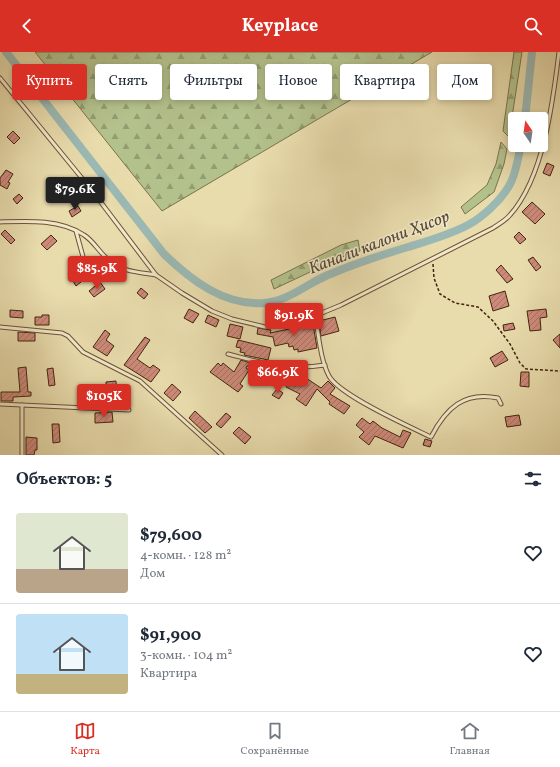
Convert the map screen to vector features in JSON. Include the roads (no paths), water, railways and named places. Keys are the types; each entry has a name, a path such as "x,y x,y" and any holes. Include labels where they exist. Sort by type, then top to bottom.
{"lane":[{"path":"0,78 90,188 156,275 212,311 250,325 278,326 315,316 341,305 493,228 510,216 520,202 532,180 541,154 559,52"},
{"path":"0,222 37,222 55,224 76,231 85,235 110,261 126,271 156,275"},
{"path":"76,231 85,264"},
{"path":"315,316 325,365 329,376 338,387 371,407 431,437 444,416 452,407 468,398 484,395 498,398 501,404"},
{"path":"0,327 62,333 68,336 83,352 140,381 222,455"},
{"path":"228,354 287,367 301,368 325,365"},
{"path":"0,404 129,410"},
{"path":"22,404 22,455"}],"waterway":[{"name":"Канали калони Ҳисор","path":"6,52 164,254 185,273 209,289 222,296 249,303 273,302 289,296 320,279 358,263 438,238 474,222 496,203 505,192 513,177 519,152"},
{"name":"Канали калони Ҳисор","path":"526,112 532,52"}]}
